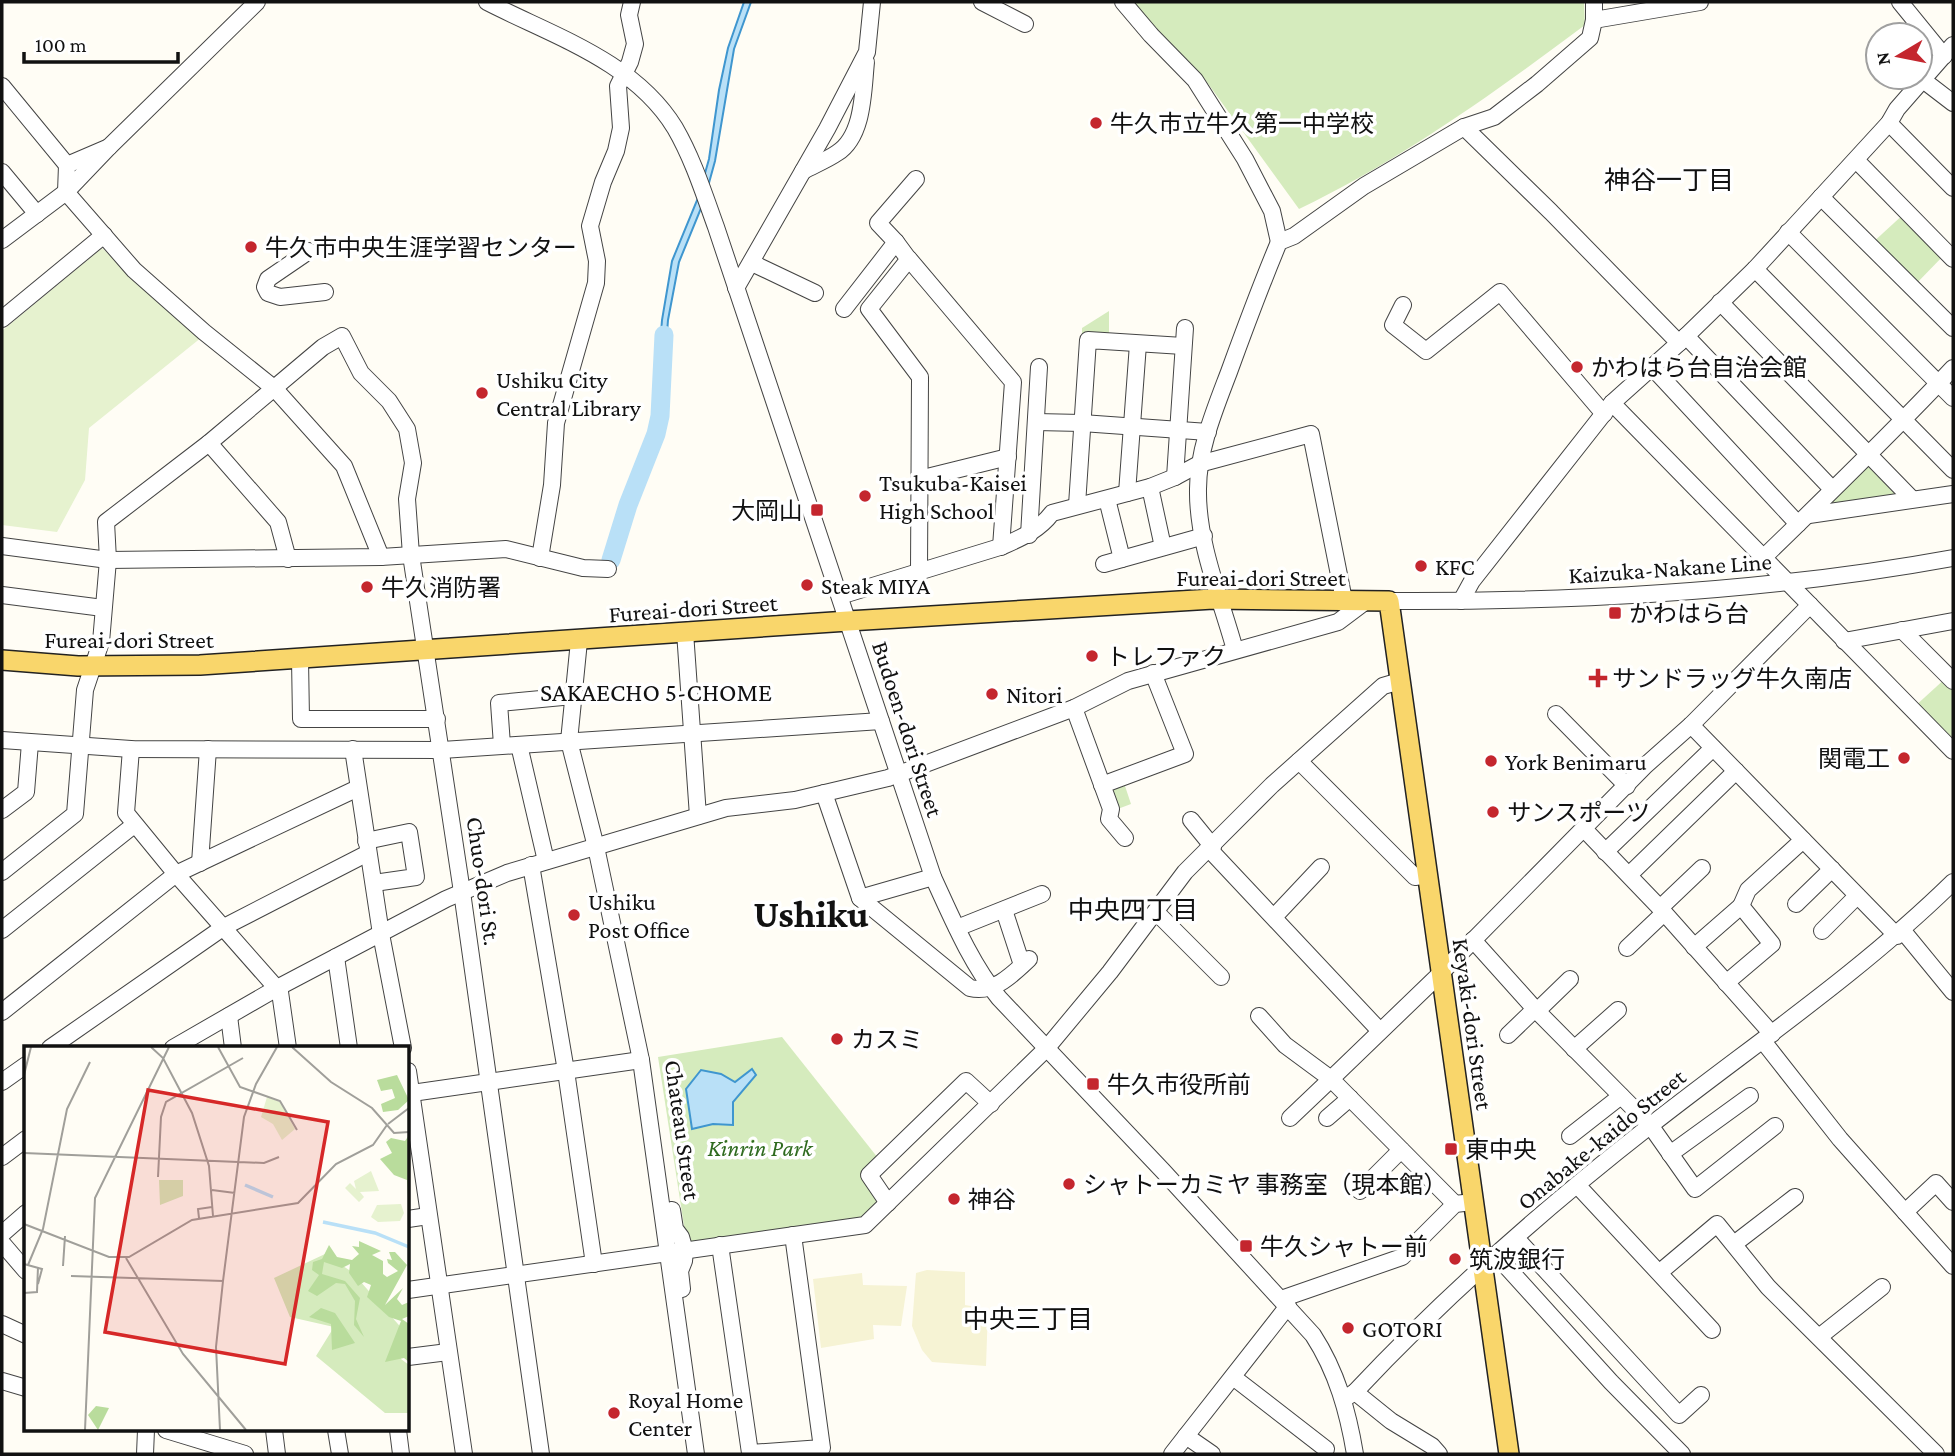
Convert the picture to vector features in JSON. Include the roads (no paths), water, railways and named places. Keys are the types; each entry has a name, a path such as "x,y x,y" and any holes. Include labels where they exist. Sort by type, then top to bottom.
{"main road":[{"name":"Fureai-dori Street","path":"2,660 94,666 200,665 1221,598 1389,601"},
{"name":"Keyaki-dori Street","path":"1389,601 1441,973 1464,1203 1490,1261 1510,1454"}],"street":[{"path":"2,240 66,192 257,2"},
{"name":"Budoen-dori Street","path":"486,2 559,37 623,73 649,96 674,127 697,175 737,288 933,877 957,928 990,987 1285,1302 1323,1350 1349,1396 1355,1454"},
{"path":"540,558 552,485 556,423 596,283 597,261 590,226 603,181 616,151 621,128 618,86 630,62 635,44 629,15 632,2"},
{"path":"803,171 838,153 847,144 861,114 872,2"},
{"path":"982,2 1024,23"},
{"path":"1123,2 1195,80 1245,159 1272,211 1279,242 1208,432 1199,464 1198,491 1204,536 1235,650"},
{"path":"1279,242 1294,236 1364,187 1464,127 1494,117 1590,38 1594,2"},
{"path":"1594,20 1700,2"},
{"path":"1900,2 1949,50 1934,67"},
{"path":"737,288 867,52"},
{"path":"2,86 67,165 66,192 134,270 275,390 344,466 381,557"},
{"path":"1934,88 1953,103"},
{"path":"1461,601 1472,581 1608,409 1755,269 1889,123 1913,91"},
{"path":"1889,123 1953,188"},
{"path":"1464,127 1683,339 1832,489"},
{"path":"67,165 109,147"},
{"path":"1856,160 1953,259"},
{"path":"2,172 37,214"},
{"path":"916,179 878,223 1013,382 1002,547"},
{"path":"1821,197 1953,328"},
{"path":"1788,232 1953,398"},
{"path":"2,319 104,235"},
{"path":"844,309 896,242"},
{"path":"309,251 268,279 265,287 268,293 279,297 325,292"},
{"path":"910,261 909,259 869,309 920,377 919,571"},
{"path":"752,263 815,293"},
{"path":"1755,269 1953,470"},
{"path":"1403,305 1393,325 1426,351 1500,292 1608,409 1789,582 1953,751"},
{"path":"1720,302 1912,499"},
{"path":"1175,477 1185,328"},
{"name":"Chuo-dori St.","path":"275,390 323,347 342,336 361,373 389,401 408,429 413,463 407,499 411,555 442,750 541,1454"},
{"path":"1077,505 1088,340 1183,346"},
{"path":"1127,493 1138,344"},
{"path":"1029,534 1039,367"},
{"path":"1653,367 1803,520"},
{"path":"1763,558 1903,421 1953,368"},
{"path":"2,872 75,814 85,690 101,642 108,560 106,522 275,390"},
{"path":"1036,422 1208,432"},
{"path":"840,596 1002,547 1043,525 1052,513 1150,487 1199,464 1311,434 1344,600"},
{"path":"209,443 278,522 288,559"},
{"path":"919,479 1008,457"},
{"path":"1150,487 1163,547"},
{"path":"1803,520 1953,494"},
{"path":"1107,499 1122,559"},
{"path":"1104,564 1204,536"},
{"path":"2,546 108,560 381,557 506,549 583,568 608,569"},
{"name":"Kaizuka-Nakane Line","path":"1389,601 1461,601 1696,591 1789,582 1953,558"},
{"path":"2,595 103,608"},
{"path":"178,1046 277,989 462,892 539,863 601,850 698,816 740,805 795,800 899,774 1074,708 1128,681 1338,622 1366,601"},
{"path":"1290,1118 1441,973 1810,605"},
{"path":"1844,641 1953,621"},
{"path":"1902,630 1953,681"},
{"path":"685,632 698,816"},
{"path":"579,641 569,741 601,850 641,1060 696,1454"},
{"path":"300,659 301,719 437,719"},
{"path":"1102,785 1185,754 1153,673"},
{"path":"410,1290 864,1225 1046,1049 1185,872 1272,785 1383,686 1400,681"},
{"path":"502,745 499,703 573,696"},
{"path":"1074,708 1111,809 1109,820 1125,838"},
{"path":"1556,713 1627,786"},
{"path":"2,740 131,749 442,750 881,721"},
{"path":"1691,726 1857,896 1900,933 1953,992"},
{"path":"2,810 26,792 30,744"},
{"path":"519,745 539,863 594,1264"},
{"path":"1605,852 1713,748"},
{"path":"131,749 126,813 280,992 288,1046"},
{"path":"200,863 208,749"},
{"path":"353,749 381,934 403,1046"},
{"path":"1299,761 1415,877 1427,875"},
{"path":"1629,875 1736,771"},
{"path":"2,1012 176,874 358,788"},
{"path":"824,793 860,898 970,988 977,990 1001,984 1026,962 1004,910"},
{"path":"1191,820 1211,848 1380,1031"},
{"path":"2,930 134,825"},
{"path":"1585,830 1662,910 1726,983 1840,1139 1953,1266"},
{"path":"53,1046 223,927 367,847 409,832 416,877 374,883"},
{"path":"1695,947 1741,906 1748,890 1803,840"},
{"name":"Chateau Street","path":"601,850 650,1059 675,1230 681,1237 685,1251 680,1271 705,1454"},
{"path":"1274,917 1321,867"},
{"path":"1627,948 1702,868"},
{"path":"1796,904 1832,869"},
{"path":"860,898 933,877"},
{"name":"Onabake-kaido Street","path":"1349,1396 1413,1331 1516,1238 1650,1125 1900,933 1953,883"},
{"path":"957,928 1042,894"},
{"path":"1822,930 1857,896"},
{"path":"1726,983 1772,944 1741,906"},
{"path":"1156,912 1221,977"},
{"path":"1473,940 1536,1010 1650,1125 1695,1189 1775,1126"},
{"path":"336,957 349,1046"},
{"path":"1508,1035 1570,979"},
{"path":"1574,1049 1618,1010"},
{"path":"229,1016 233,1046"},
{"path":"1172,1454 1233,1377 1285,1302 1402,1257 1464,1203 1401,1150 1331,1079 1285,1045 1259,1016"},
{"path":"412,1093 641,1060"},
{"path":"2,1082 24,1066"},
{"path":"888,1203 869,1175 966,1081 991,1104"},
{"path":"410,1082 464,1454"},
{"path":"1570,1136 1621,1096"},
{"path":"1670,1154 1749,1096"},
{"path":"1327,1118 1350,1098"},
{"path":"2,1157 24,1140"},
{"path":"1360,1191 1401,1150"},
{"path":"1905,1212 1936,1184 1953,1202"},
{"path":"1578,1186 1712,1330"},
{"path":"1734,1244 1795,1197"},
{"path":"2,1234 24,1215"},
{"path":"410,1219 428,1216"},
{"path":"1660,1272 1717,1223 1768,1287 1936,1454"},
{"path":"720,1245 750,1453 822,1448 793,1235"},
{"path":"1516,1238 1679,1415 1701,1395"},
{"path":"2,1243 24,1269"},
{"path":"1490,1261 1682,1454"},
{"path":"1819,1337 1882,1287"},
{"path":"2,1324 24,1334"},
{"path":"410,1357 449,1352"},
{"path":"1233,1377 1321,1451 1351,1433"},
{"path":"2,1381 24,1387"},
{"path":"1349,1396 1432,1446 1440,1454"},
{"path":"145,1454 146,1432"},
{"path":"180,1432 215,1437 245,1454"},
{"path":"274,1432 277,1454"},
{"path":"336,1432 340,1454"},
{"path":"398,1432 401,1454"},
{"path":"1186,1436 1212,1454"}],"water":[{"path":"744,2 751,2 734,49 715,161 704,201 679,262 668,320 665,360 659,359 662,320 672,261 698,198 709,159 728,48"},
{"path":"752,1069 756,1075 733,1102 733,1125 713,1124 692,1129 686,1089 701,1070 721,1074 735,1082"}],"waterway":[{"path":"611,560 628,505 656,434 660,416 664,335"}],"place":[{"name":"牛久市立牛久第一中学校","path":"1096,123"},
{"name":"牛久市中央生涯学習センター","path":"251,247"},
{"name":"かわはら台自治会館","path":"1577,367"},
{"name":"Ushiku City Central Library","path":"482,393"},
{"name":"Tsukuba-Kaisei High School","path":"865,496"},
{"name":"大岡山","path":"817,510"},
{"name":"KFC","path":"1421,566"},
{"name":"Steak MIYA","path":"807,585"},
{"name":"牛久消防署","path":"367,587"},
{"name":"かわはら台","path":"1615,613"},
{"name":"トレファク","path":"1092,656"},
{"name":"サンドラッグ牛久南店","path":"1598,678"},
{"name":"Nitori","path":"992,694"},
{"name":"関電工","path":"1904,758"},
{"name":"York Benimaru","path":"1491,761"},
{"name":"サンスポーツ","path":"1493,812"},
{"name":"Ushiku Post Office","path":"574,915"},
{"name":"カスミ","path":"837,1039"},
{"name":"牛久市役所前","path":"1093,1084"},
{"name":"東中央","path":"1451,1149"},
{"name":"シャトーカミヤ 事務室（現本館）","path":"1069,1184"},
{"name":"神谷","path":"954,1199"},
{"name":"牛久シャトー前","path":"1246,1246"},
{"name":"筑波銀行","path":"1455,1259"},
{"name":"GOTORI","path":"1348,1328"},
{"name":"Royal Home Center","path":"614,1413"}],"district":[{"name":"神谷一丁目","path":"1669,180"},
{"name":"SAKAECHO 5-CHOME","path":"656,692"},
{"name":"中央四丁目","path":"1133,910"},
{"name":"Ushiku","path":"811,914"},
{"name":"中央三丁目","path":"1028,1319"}],"park label":[{"name":"Kinrin Park","path":"760,1147"}]}
